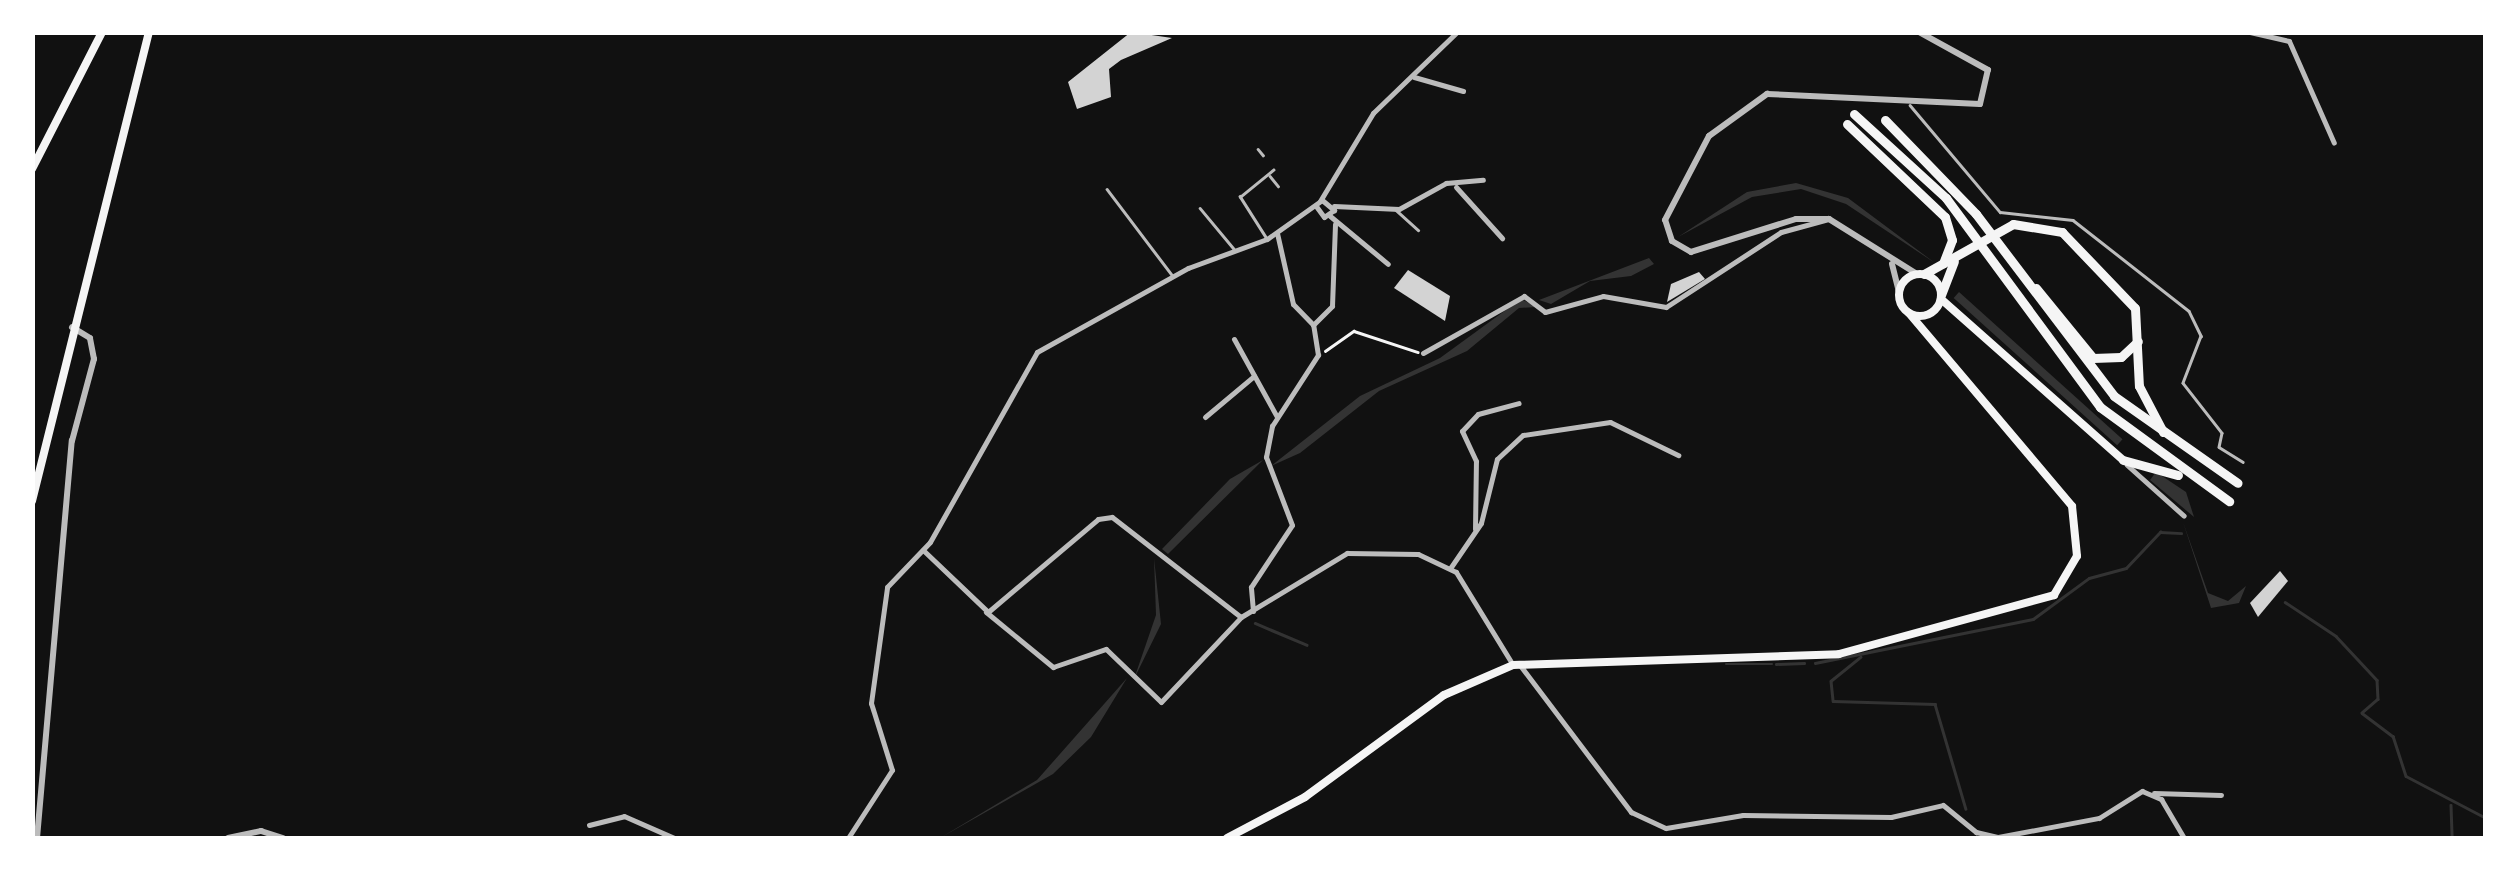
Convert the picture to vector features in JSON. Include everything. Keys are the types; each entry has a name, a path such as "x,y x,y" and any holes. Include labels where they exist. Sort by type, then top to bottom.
{"highway":[{"path":"1854,114 1946,198 2100,406 2197,483 2229,501"},
{"path":"1885,120 2093,358 2121,357 2139,340"},
{"path":"1846,124 1945,217 1952,240 1943,264"},
{"path":"1920,274 2001,230 2036,223 2062,232 2135,308 2143,399 2176,445"},
{"path":"1941,297 1959,256"},
{"path":"2020,273 2098,379 2176,445 2238,483"},
{"path":"2123,460 2197,483"}],"main road":[{"path":"32,169 102,32"},
{"path":"32,502 72,328 149,32"},
{"path":"1226,838 1305,798 1444,695 1516,665 1839,654 2054,595 2077,556 2072,506 1925,341 1898,293 1920,274 1955,316 2123,460"},
{"path":"1925,341 1929,314 1941,297"},
{"path":"1909,313 1955,316"}],"street":[{"path":"848,838 892,770 871,703 882,600 923,550 1037,352 1173,276 1268,239 1318,204 1346,146 1457,32"},
{"path":"1920,32 1983,64 1992,86 1969,110 1799,90 1752,100 1709,136 1680,184 1665,220 1675,244 1699,252 1796,219 1829,220 1892,262 1920,274"},
{"path":"2250,32 2289,41 2334,142"},
{"path":"1412,76 1462,91"},
{"path":"1318,204 1395,209 1454,185 1483,180"},
{"path":"1454,185 1502,238"},
{"path":"1318,204 1336,224 1388,264"},
{"path":"1330,216 1334,206"},
{"path":"1423,352 1443,349 1511,300 1538,303 1549,312 1603,296 1666,307 1782,232 1829,220"},
{"path":"1313,324 1332,306 1336,224"},
{"path":"1252,611 1251,587 1293,520 1267,463 1277,416 1319,352 1313,324 1293,304 1288,264 1276,233"},
{"path":"1892,262 1898,293"},
{"path":"37,838 72,441 94,360 90,338 72,328"},
{"path":"1234,340 1277,416"},
{"path":"1205,417 1254,376"},
{"path":"1474,532 1476,461 1462,431 1478,414 1519,403"},
{"path":"1451,566 1474,532 1497,459 1524,435 1610,422 1678,455"},
{"path":"2123,460 2184,516"},
{"path":"986,612 1102,518 1154,551 1241,617"},
{"path":"923,550 1043,662 1073,667 1098,646 1131,678 1165,700 1241,617 1356,551 1418,554 1451,566 1516,665 1631,812 1666,828 1743,815 1891,818 1943,805 1976,832 1998,837 2095,819 2135,792 2220,795"},
{"path":"2154,793 2184,838"},
{"path":"590,826 624,816 674,838"},
{"path":"228,838 270,832 283,838"}],"lane":[{"path":"1910,104 2000,212 2073,220 2190,310 2202,336 2183,383 2222,433 2218,448 2243,462"},
{"path":"1258,149 1263,155"},
{"path":"1268,239 1240,200 1273,170"},
{"path":"1269,174 1278,186"},
{"path":"1107,189 1173,276"},
{"path":"1200,208 1235,250"},
{"path":"1395,209 1418,230"}],"path":[{"path":"1319,352 1352,331 1423,352"}],"shaded area":[{"path":"1796,183 1848,198 1935,263 1846,204 1801,189 1752,197 1678,237 1747,192"},
{"path":"1649,258 1654,264 1631,276 1590,281 1551,304 1539,300"},
{"path":"1959,292 2122,439 2117,445 1954,298"},
{"path":"1521,299 1537,307 1519,308 1467,351 1379,391 1300,453 1271,466 1360,396 1440,358"},
{"path":"1263,460 1168,554 1162,549 1230,479"},
{"path":"2156,472 2186,492 2194,517 2150,480"},
{"path":"2183,522 2208,593 2228,601 2246,586 2239,603 2211,608"},
{"path":"1154,558 1161,624 1134,679 1156,615"},
{"path":"1127,678 1091,737 1053,774 940,838 1037,780"}],"building":[{"path":"1131,32 1172,38 1121,60 1109,69 1111,97 1077,109 1068,82"},
{"path":"1408,270 1450,296 1445,321 1394,288"},
{"path":"1699,272 1705,279 1667,302 1671,284"},
{"path":"2280,571 2288,581 2258,617 2250,603"}],"waterway":[{"path":"1815,663 2033,619 2089,578 2126,568 2160,532 2181,533"},
{"path":"2285,602 2336,636 2377,680 2378,699 2362,713 2393,736 2406,776 2486,818"},
{"path":"1255,623 1307,645"},
{"path":"1861,657 1831,681 1833,701 1935,704 1966,809"},
{"path":"1776,664 1804,663"},
{"path":"1726,664 1772,664"},
{"path":"2451,805 2452,838"}]}
